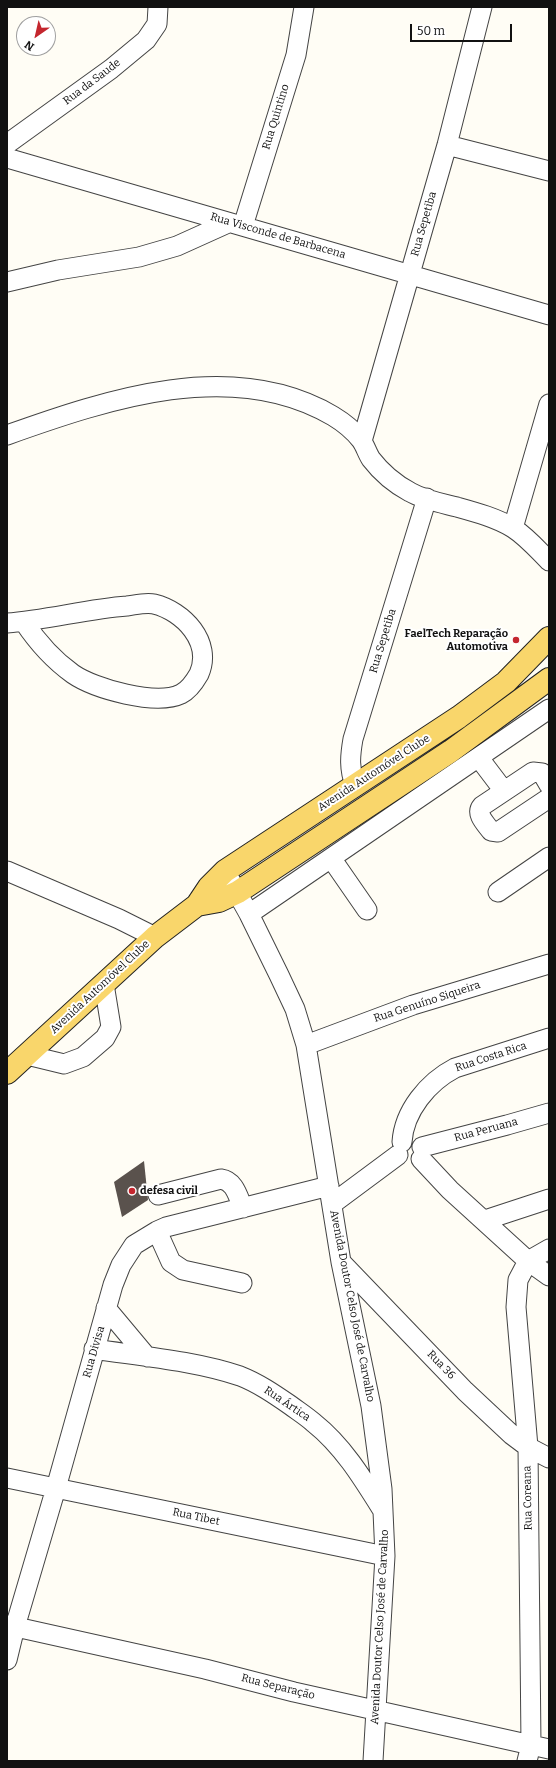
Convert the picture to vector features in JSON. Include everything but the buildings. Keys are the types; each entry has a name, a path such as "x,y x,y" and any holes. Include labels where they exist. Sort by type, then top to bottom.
{"main road":[{"name":"Avenida Automóvel Clube","path":"7,1074 155,937 197,905 209,886 225,871 459,717 506,682 549,638"},
{"name":"Avenida Automóvel Clube","path":"197,905 219,902 238,892 471,737 549,679"},
{"path":"459,717 471,737"},
{"path":"354,815 358,800 355,785"}],"street":[{"name":"Rua da Saude","path":"7,144 111,69 146,40 157,24 158,7"},
{"name":"Rua Quintino","path":"236,224 296,55 304,7"},
{"name":"Rua Sepetiba","path":"362,441 447,145 482,7"},
{"path":"447,145 549,171"},
{"name":"Rua Visconde de Barbacena","path":"7,158 549,315"},
{"path":"7,282 58,270 139,257 177,246 236,224"},
{"path":"7,435 87,408 146,394 189,388 241,387 266,390 315,407 334,417 349,428 362,441 371,459 383,472 411,493 494,519 513,528 549,561"},
{"path":"513,528 549,404"},
{"name":"Rua Sepetiba","path":"355,785 350,763 353,739 427,498"},
{"path":"153,604 172,610 187,622 197,637 202,652 201,668 195,682 181,694 163,698 142,698 108,690 75,675 56,661 15,622 108,607 153,604"},
{"path":"249,914 549,709"},
{"path":"479,758 504,791"},
{"path":"549,785 542,773 533,772 479,809 479,813 491,831 498,832 549,798"},
{"path":"331,858 367,910"},
{"path":"498,892 549,858"},
{"path":"7,871 119,919 155,937"},
{"name":"Avenida Doutor Celso José de Carvalho","path":"225,871 238,892 295,1009 306,1045 341,1262 371,1406 384,1514 385,1556 373,1761"},
{"name":"Rua Genuíno Siqueira","path":"306,1045 413,1005 549,964"},
{"path":"27,1055 64,1064 84,1057 105,1038 111,1028 104,984"},
{"name":"Rua Costa Rica","path":"400,1149 403,1133 412,1111 421,1096 442,1075 455,1068 549,1038"},
{"name":"Rua Peruana","path":"422,1153 549,1113"},
{"path":"332,1204 413,1140 450,1190 485,1220 528,1261 549,1276"},
{"path":"158,1195 221,1178 230,1182 233,1186 242,1208"},
{"name":"Rua Divisa","path":"7,1660 11,1626 56,1488 113,1285 121,1265 134,1245 166,1226 329,1186"},
{"path":"485,1220 549,1199"},
{"path":"157,1230 171,1262 183,1270 242,1283"},
{"path":"528,1261 549,1249"},
{"name":"Rua Coreana","path":"528,1261 518,1280 516,1307 528,1447 529,1753"},
{"name":"Rua 36","path":"341,1262 465,1391 512,1435 528,1447 549,1458"},
{"path":"106,1308 147,1357"},
{"name":"Rua Ártica","path":"94,1349 147,1357 225,1372 241,1377 268,1390 315,1423 341,1449 356,1469 384,1514"},
{"name":"Rua Tibet","path":"7,1478 385,1556"},
{"name":"Rua Separação","path":"11,1626 205,1669 294,1692 377,1711 529,1753 549,1749"}],"place":[{"name":"FaelTech Reparação Automotiva","path":"516,640"},
{"name":"defesa civil","path":"132,1191"}]}
